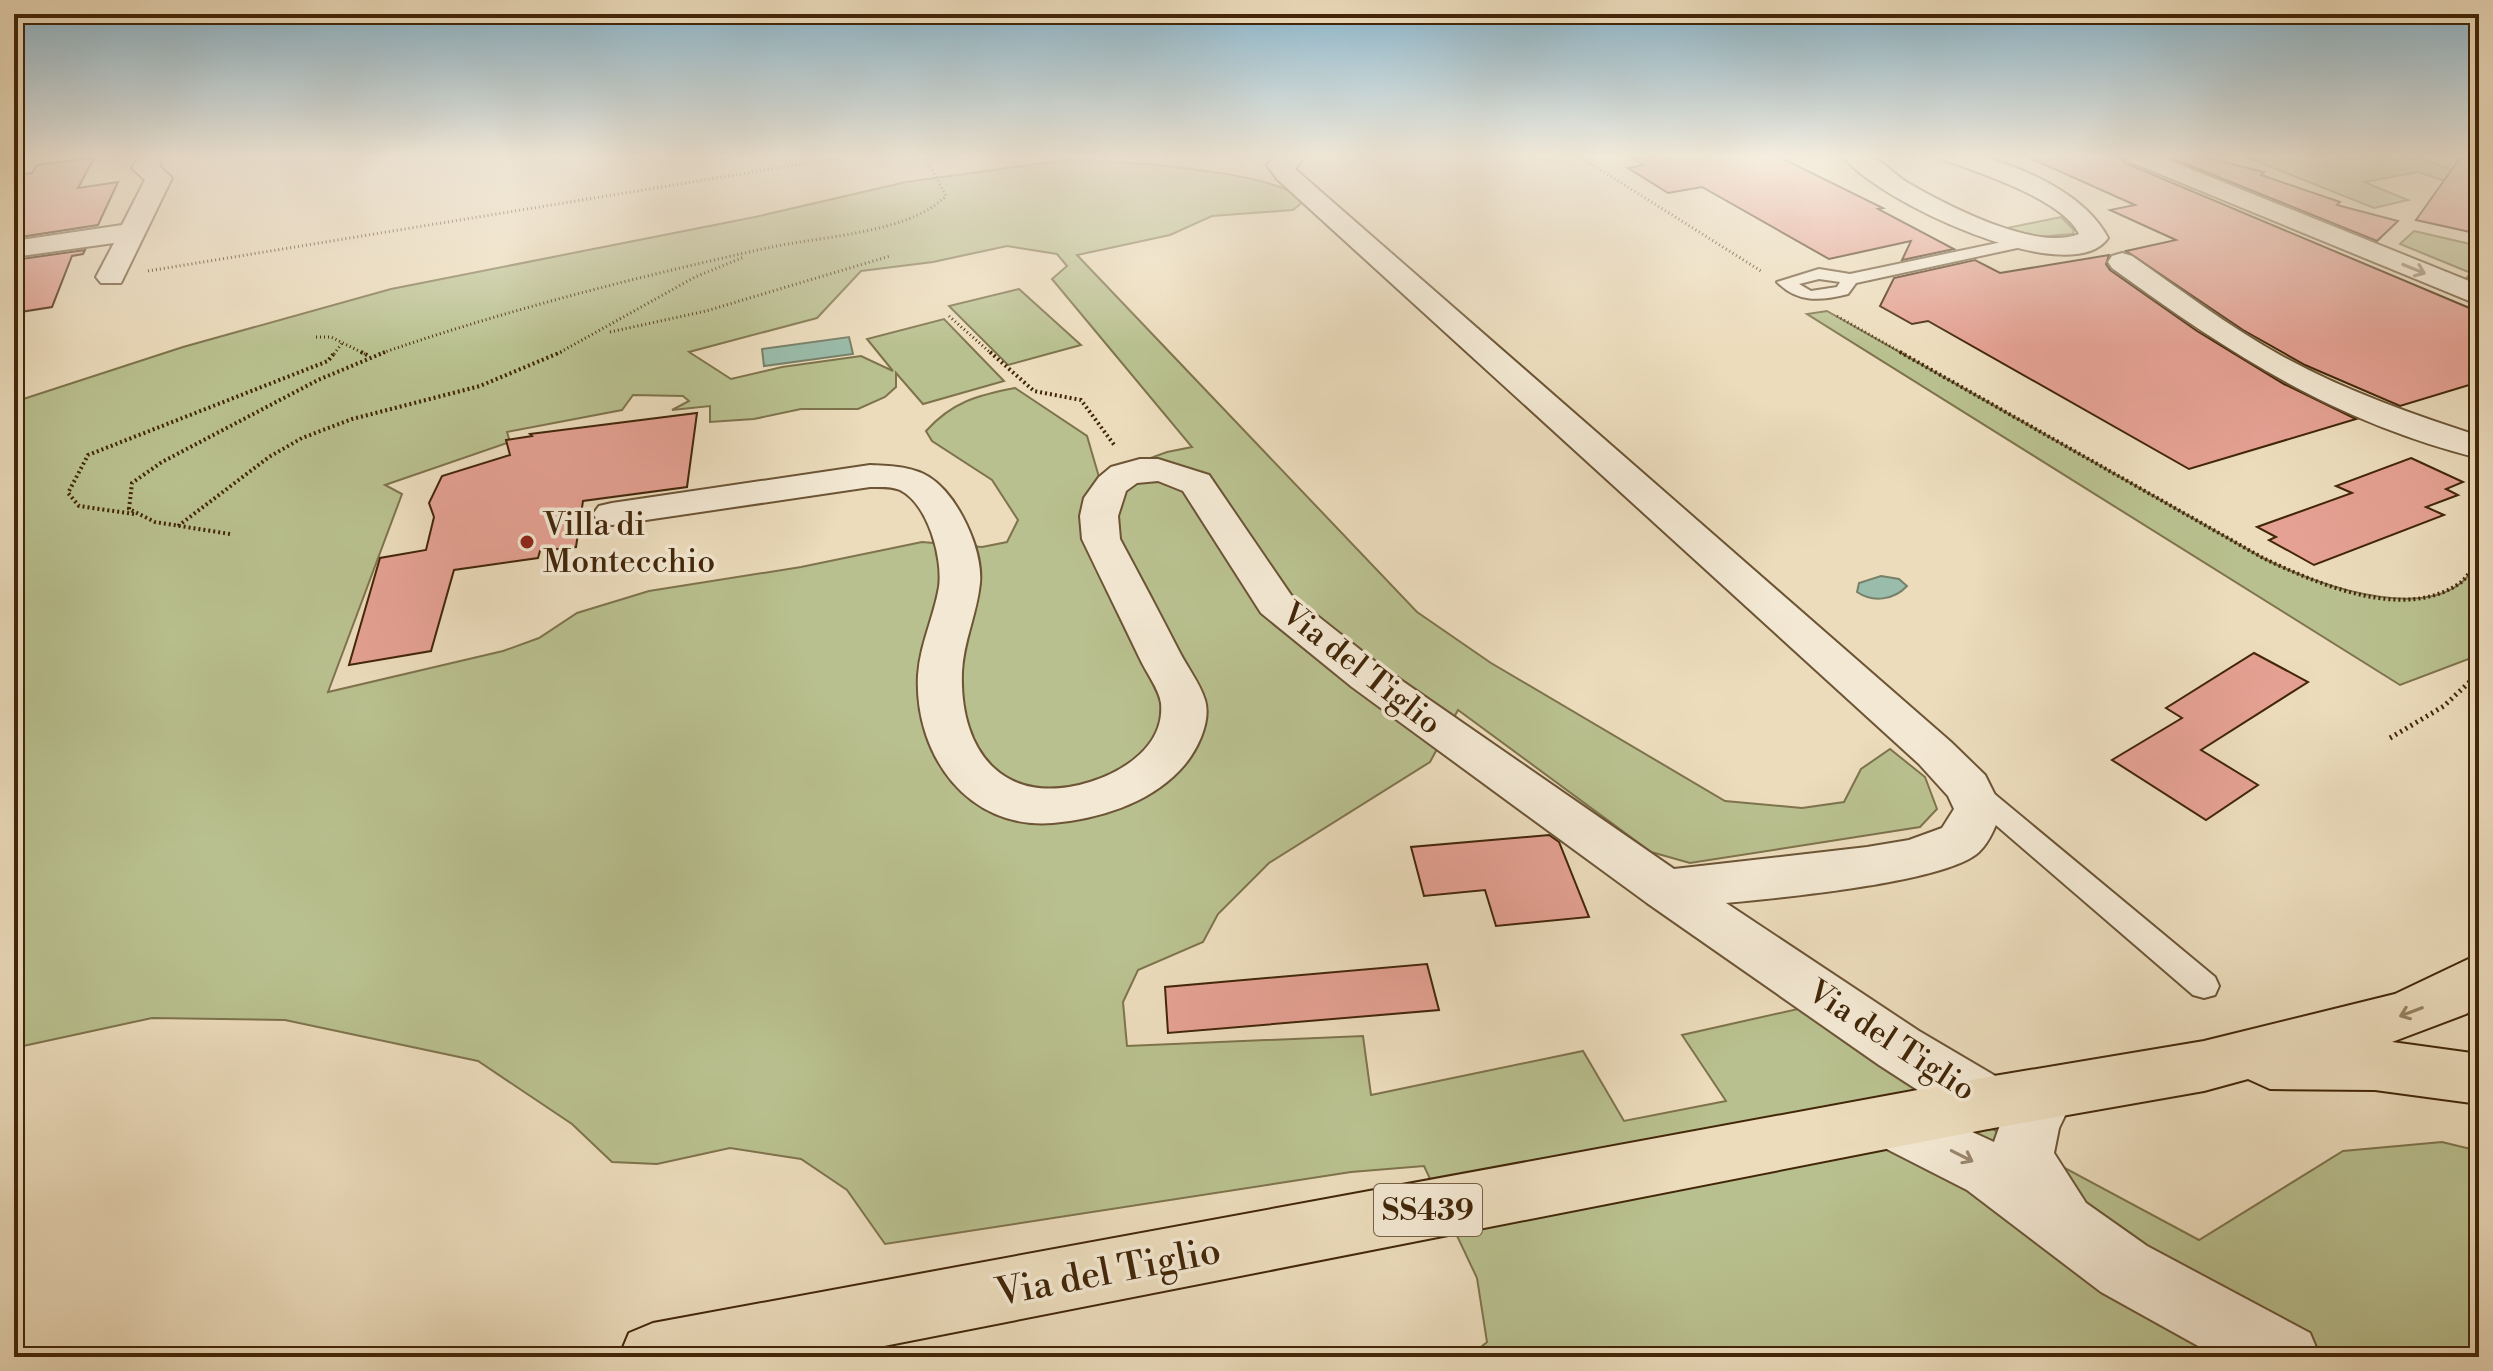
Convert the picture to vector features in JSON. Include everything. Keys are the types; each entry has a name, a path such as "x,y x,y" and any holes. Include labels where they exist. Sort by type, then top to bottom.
{"main road":[{"name":"Via del Tiglio","path":"653,1357 2018,1098 2204,1066 2402,1016 2457,992 2479,976"},
{"name":"Via del Tiglio","path":"2204,1066 2375,1065 2479,1079"}],"street":[{"path":"111,277 140,219"},
{"path":"1336,219 1935,753 1968,787 1978,809 1972,826 1958,843 1887,863 1665,889"},
{"path":"1963,219 2026,242 2090,251 2122,262"},
{"path":"2079,219 2093,231 2094,238 2122,262 2216,329 2291,373 2366,408 2479,447"},
{"path":"2291,219 2479,296"},
{"path":"14,249 134,232"},
{"path":"2057,246 2078,247 2094,238"},
{"name":"Via del Tiglio","path":"1131,471 1152,468 1178,472 1196,483 1276,604 1367,677 1665,889 1899,1048 2018,1098"},
{"path":"612,514 870,476 903,479 920,486 958,555 960,580 941,655 939,686 943,721 974,780 1010,803 1052,807 1088,800 1136,781 1169,754 1181,730 1183,701 1101,539 1097,516 1103,494 1115,480 1131,471"},
{"path":"2018,1098 2024,1136 2022,1145 2028,1170 2039,1189 2079,1235"},
{"path":"1892,1122 1989,1170 2164,1294 2286,1357"}],"lane":[{"path":"1850,279 2026,242"},
{"path":"1968,787 2204,986"}],"path":[{"path":"111,277 466,219"},
{"path":"230,534 155,522 129,509 132,483 162,462 318,380 370,357 471,322 760,250 907,219"},
{"path":"1679,219 1762,271"},
{"path":"178,526 271,455 303,437 357,416 477,387 595,336 672,295 689,281 760,250"},
{"path":"595,336 720,307 800,280 890,256"},
{"path":"1827,311 2263,558 2304,577 2375,594 2410,599 2436,597 2458,588 2472,576 2479,558"},
{"path":"949,316 1034,391 1081,400 1095,415 1131,471"},
{"path":"316,337 343,342 370,357"},
{"path":"140,514 79,506 68,493 79,466 88,455 238,393 328,361 343,342"},
{"path":"2390,738 2444,706 2479,673"}],"shaded area":[{"path":"745,219 1205,219 1170,235 1077,255 1417,612 1491,663 1725,801 1802,808 1844,802 1861,769 1890,749 1925,777 1937,809 1920,827 1690,863 1651,852 1458,710 1430,762 1269,863 1218,914 1203,942 1138,970 1123,1002 1127,1046 1363,1036 1371,1095 1583,1051 1624,1121 1726,1101 1682,1035 1802,1008 1914,1087 2199,1240 2343,1151 2442,1142 2479,1151 2479,1357 1469,1357 1487,1342 1477,1278 1424,1166 1351,1172 885,1244 847,1190 801,1159 730,1148 657,1164 612,1162 572,1124 478,1061 285,1020 152,1018 14,1048 14,402 183,347 391,289","holes":["1007,246 1057,254 1067,266 1052,279 1192,447 1167,452 1099,477 1087,436 1015,388 989,394 956,406 926,431 932,441 992,480 1018,520 1007,542 982,547 922,542 801,567 649,591 577,613 539,638 503,651 328,692 402,494 385,485 510,442 507,432 622,410 633,395 683,396 689,401 672,410 710,406 710,422 754,419 801,409 858,409 885,397 896,387 896,373 923,404 1004,381 944,319 867,339 893,371 861,356 782,367 731,379 689,352 817,318 861,271 933,262"]},
{"path":"2063,219 2074,230 2073,234 2038,237 2007,228"},
{"path":"2414,231 2479,246 2479,289 2463,282 2471,273 2400,244"},
{"path":"1019,289 1081,345 1008,365 949,306"},
{"path":"1827,311 2263,558 2315,580 2380,597 2411,599 2440,594 2463,581 2479,558 2479,655 2400,685 1807,314"},
{"path":"849,337 853,354 764,366 762,349"},
{"path":"1881,576 1899,579 1907,586 1896,594 1876,599 1857,592 1859,583"}],"building":[{"path":"14,219 101,219 98,225 14,238"},
{"path":"1758,219 1897,219 1954,249 1902,260 1911,241 1829,259"},
{"path":"2130,219 2258,219 2479,312 2479,382 2400,406 2305,365 2243,330 2126,251 2176,240"},
{"path":"2322,219 2398,221 2377,241"},
{"path":"2479,219 2479,234 2416,220"},
{"path":"85,250 83,254 72,256 52,307 14,313 14,260"},
{"path":"2109,255 2106,264 2110,270 2197,331 2284,384 2356,419 2189,469 1928,321 1912,324 1880,306 1894,278 1975,260 2000,273"},
{"name":"Villa di Montecchio","path":"697,413 687,487 583,501 576,547 540,551 538,558 454,570 431,651 349,665 380,558 426,550 434,517 429,503 442,476 510,455 506,440 532,436 530,434"},
{"path":"2411,458 2463,482 2446,489 2458,495 2426,507 2444,515 2314,565 2269,540 2276,537 2257,527 2352,493 2336,486"},
{"path":"2254,653 2308,682 2201,750 2258,785 2206,820 2112,760 2182,718 2166,708"},
{"path":"1549,835 1559,842 1589,917 1496,926 1485,890 1424,896 1411,847"},
{"path":"1427,964 1439,1010 1168,1033 1165,987"}],"place":[{"name":"Villa di Montecchio","path":"527,542"}]}
